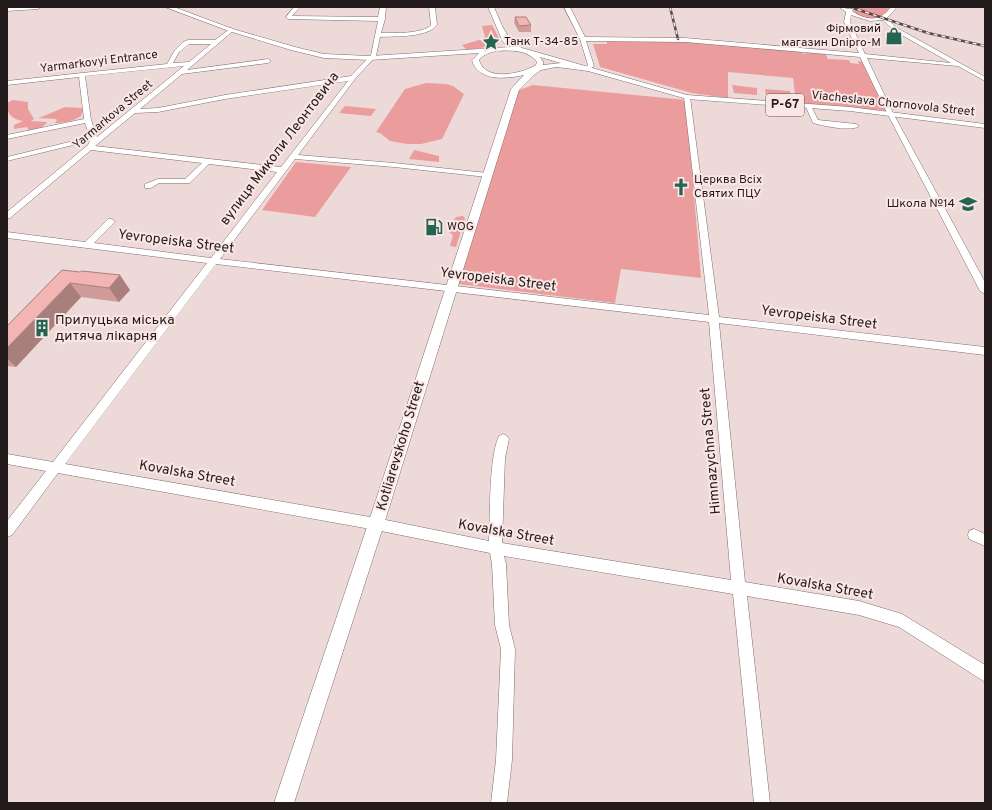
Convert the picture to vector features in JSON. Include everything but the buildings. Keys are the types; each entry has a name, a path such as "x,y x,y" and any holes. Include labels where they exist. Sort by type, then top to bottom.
{"main road":[{"path":"168,7 231,30 308,53 342,58 370,58 497,49 505,45 506,42 504,35"},
{"name":"Р-67","path":"491,7 504,35 513,46 538,58 540,62 539,66 535,70"},
{"name":"Р-67","path":"497,49 525,51 587,69 560,65 545,66 520,75 500,76 478,68 475,64 475,60 482,53 497,49"},
{"path":"440,53 463,55 475,64"},
{"name":"Viacheslava Chornovola Street","path":"587,69 687,97 890,113 985,126"},
{"path":"515,89 522,80 535,70"},
{"path":"491,74 510,80 515,89"},
{"name":"Kotliarevskoho Street","path":"284,803 376,524 515,89"}],"street":[{"path":"7,9 38,7"},
{"path":"297,7 289,17 290,18 382,19"},
{"name":"вулиця Миколи Леонтовича","path":"7,531 212,261 353,78 374,54 384,7"},
{"path":"378,35 415,33 431,29 434,25 432,7"},
{"path":"567,7 583,39 592,66 587,69"},
{"path":"842,7 851,9 863,19"},
{"path":"847,22 853,19 884,18 894,7"},
{"path":"851,9 847,22 890,113 985,291"},
{"path":"884,18 895,29"},
{"path":"870,19 895,29 985,79"},
{"name":"Yarmarkova Street","path":"7,216 91,148 231,30"},
{"path":"583,39 685,40 961,66"},
{"path":"170,64 175,54 184,43 218,42"},
{"path":"182,72 268,61"},
{"name":"Yarmarkovyi Entrance","path":"7,83 170,64 193,63"},
{"path":"82,75 88,120 94,138 91,148 283,170"},
{"path":"135,111 158,110 225,97 256,94 353,78"},
{"name":"Himnazychna Street","path":"687,97 714,319 739,588 762,803"},
{"path":"809,106 815,122 856,126"},
{"path":"7,137 88,120"},
{"path":"7,159 94,138"},
{"path":"293,157 394,165 487,176"},
{"path":"148,186 158,181 188,181 208,161"},
{"path":"87,245 111,221"},
{"name":"Yevropeiska Street","path":"7,235 212,261 985,351"},
{"path":"499,803 504,760 508,649 502,625 499,564 495,548 499,458 502,439"},
{"name":"Kovalska Street","path":"7,459 376,524 495,548 859,608 902,621 985,674"}],"shaded area":[{"path":"857,7 890,7 881,17 874,19 855,14 853,12"},
{"path":"492,25 499,38 499,43 493,46 467,50 462,45 485,37 482,26"},
{"path":"607,40 686,41 799,51 804,54 810,52 825,53 828,59 849,60 850,63 859,64 858,61 864,62 887,111 802,104 797,99 793,78 728,72 728,98 692,93 600,67 593,44 607,44"},
{"path":"426,83 446,84 453,86 464,94 442,139 421,144 407,144 390,141 380,133 376,132 405,89"},
{"path":"533,85 686,100 701,278 621,269 615,303 458,284 519,90"},
{"path":"732,85 757,88 757,95 734,93"},
{"path":"765,89 790,91 791,98 766,96"},
{"path":"13,100 28,102 28,109 34,119 31,121 47,122 37,129 29,131 27,127 14,129 14,125 23,121 13,118 8,111 7,103"},
{"path":"345,106 376,109 371,116 339,113"},
{"path":"65,107 82,108 83,110 81,116 59,123 55,123 57,120 56,119 39,118"},
{"path":"414,150 439,156 439,162 409,159"},
{"path":"296,162 351,167 315,217 262,210"},
{"path":"463,216 465,218 456,247 450,246 453,235 449,232 453,221 456,217"}],"railway":[{"path":"670,7 678,39"},
{"path":"850,7 928,33 985,46"}],"place":[{"name":"Фірмовий магазин Dnipro-M","path":"894,36"},
{"name":"Танк Т-34-85","path":"491,42"},
{"name":"Церква Всіх Святих ПЦУ","path":"681,187"},
{"name":"Школа №14","path":"968,204"},
{"name":"WOG","path":"434,227"},
{"name":"Прилуцька міська дитяча лікарня","path":"42,328"}]}
